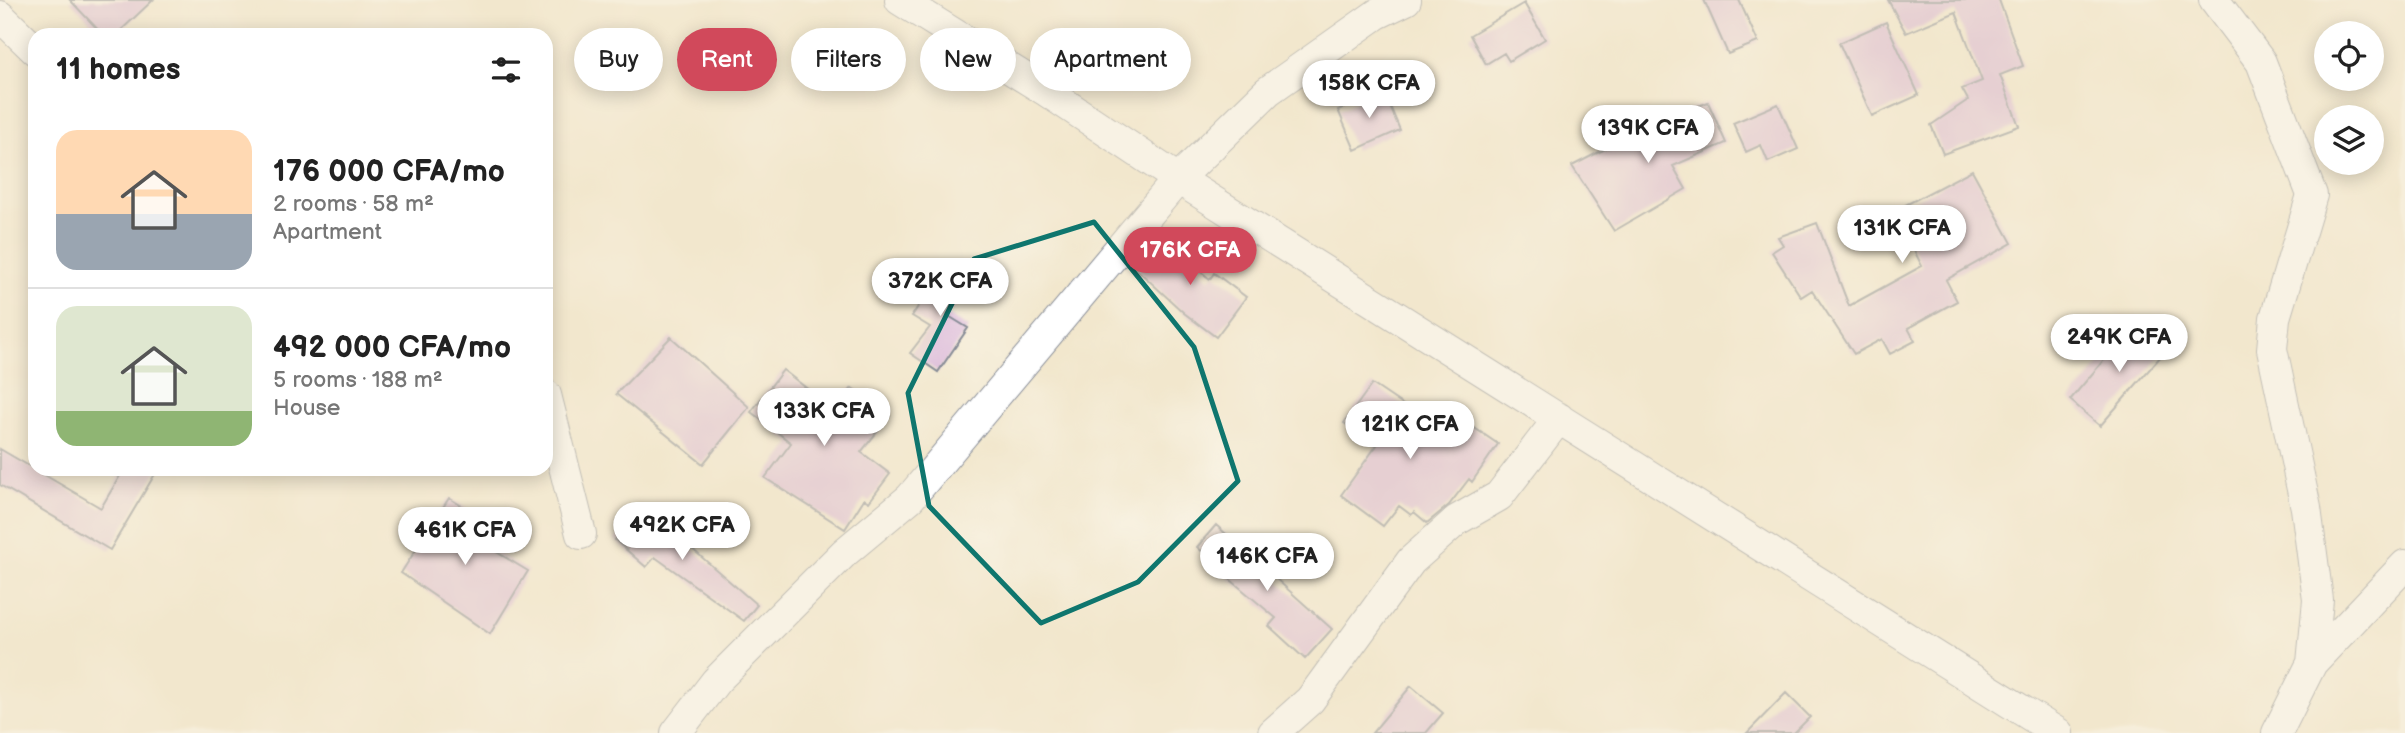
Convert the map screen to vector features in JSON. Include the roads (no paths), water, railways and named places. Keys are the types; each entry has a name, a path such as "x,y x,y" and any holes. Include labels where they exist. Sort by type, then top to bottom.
{"street":[{"path":"900,0 1046,91 1178,179 2058,733"},
{"path":"676,733 716,681 844,553 910,498 1178,179 1268,91 1377,14 1406,0"},
{"path":"2214,0 2261,62 2312,195 2275,318 2272,349 2306,508 2318,600 2312,663"},
{"path":"0,16 28,43"},
{"path":"1273,733 1310,700 1411,561 1457,520 1499,496 1559,418"},
{"path":"553,423 581,534"},
{"path":"2277,733 2312,663 2405,565"}]}
